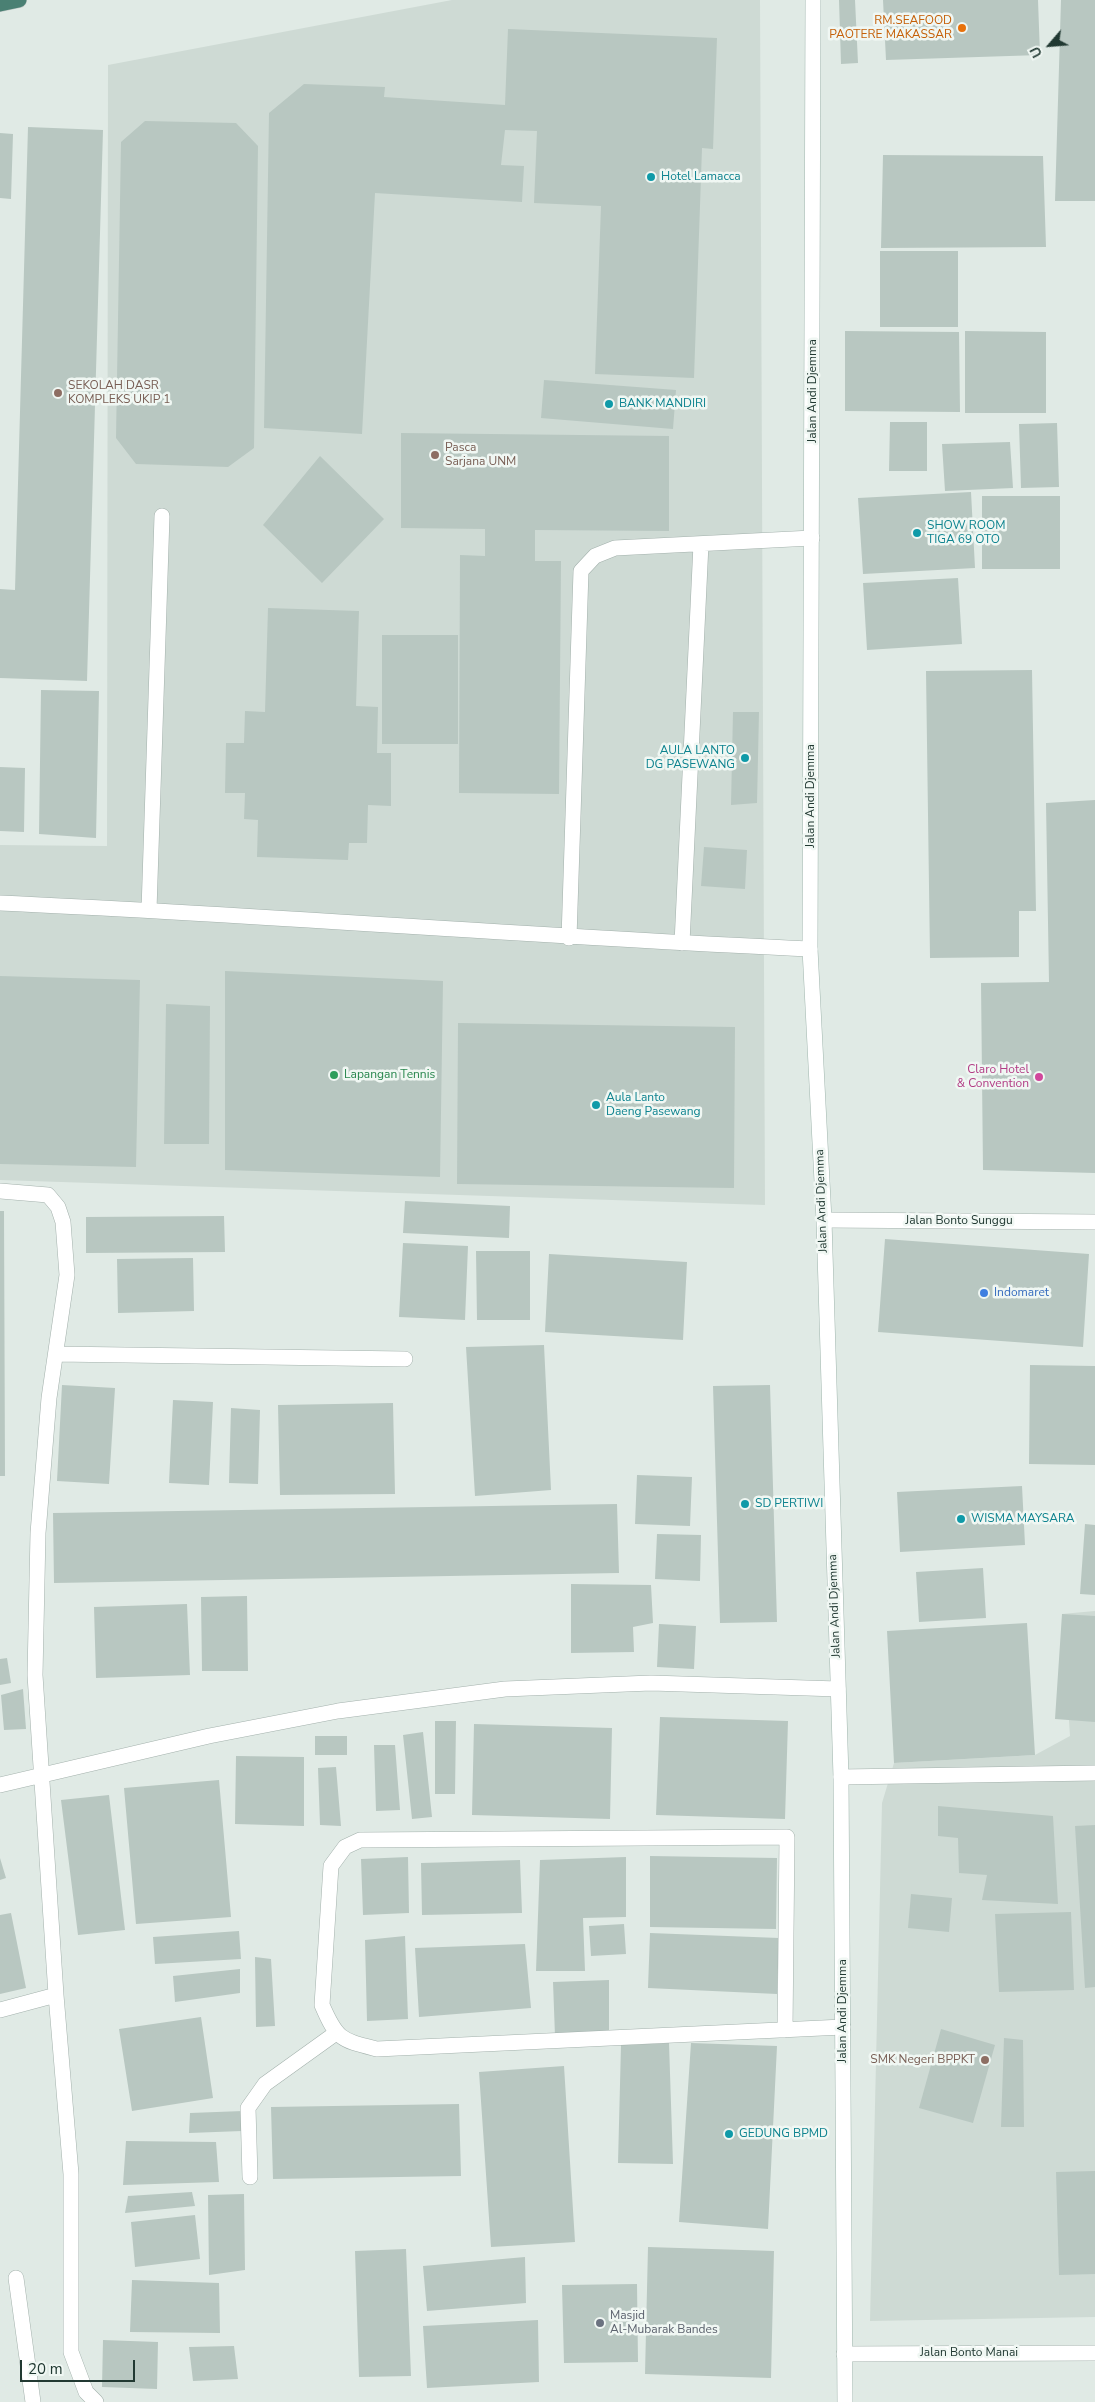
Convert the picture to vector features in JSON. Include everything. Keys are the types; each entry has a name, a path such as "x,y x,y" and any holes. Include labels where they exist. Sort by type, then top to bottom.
{"highway":[{"path":"0,4 19,0"}],"street":[{"name":"Jalan Andi Djemma","path":"813,0 810,949 824,1220 841,1777 844,2402"},
{"path":"149,910 162,516"},
{"path":"568,938 581,571 595,556 615,548 812,538"},
{"path":"682,943 701,544"},
{"path":"0,903 326,919 568,938 810,949"},
{"path":"0,1191 48,1195 58,1207 63,1222 67,1275 49,1398 38,1533 36,1675 56,1995 71,2174 71,2352 86,2392 96,2402"},
{"name":"Jalan Bonto Sunggu","path":"824,1220 1095,1222"},
{"path":"56,1354 405,1359"},
{"path":"0,1785 210,1736 338,1711 505,1689 651,1683 838,1689"},
{"path":"841,1777 1095,1773"},
{"path":"785,2030 787,1836 360,1840 345,1846 330,1866 322,2005 336,2033 344,2041 377,2049 785,2030 843,2027"},
{"path":"0,2010 56,1995"},
{"path":"250,2176 248,2108 265,2084 336,2033"},
{"path":"16,2278 33,2402"},
{"name":"Jalan Bonto Manai","path":"844,2354 1095,2352"}],"shaded area":[{"name":"Pasca Sarjana UNM","path":"452,0 760,0 765,1205 0,1180 0,845 107,846 108,65"},
{"name":"SMK Negeri BPPKT","path":"1095,1611 1095,2317 870,2321 882,1803 894,1763 1035,1755 1070,1736 1062,1614"}],"building":[{"path":"839,0 855,0 858,63 841,64"},
{"name":"RM.SEAFOOD PAOTERE MAKASSAR","path":"883,0 1038,0 1040,55 886,60"},
{"path":"1061,0 1095,0 1095,201 1055,201"},
{"path":"508,29 717,38 713,149 702,148 694,378 595,374 601,206 534,203 537,131 505,130 501,165 524,166 522,202 375,193 362,434 264,428 269,113 304,84 385,87 384,97 505,105"},
{"path":"145,121 236,123 258,146 254,448 228,467 136,464 116,438 121,142"},
{"name":"SEKOLAH DASR KOMPLEKS UKIP 1","path":"28,127 103,130 87,681 0,678 0,589 15,590"},
{"path":"0,133 13,134 11,199 0,198"},
{"path":"883,155 1043,156 1046,247 881,248"},
{"path":"880,251 958,251 958,327 880,327"},
{"path":"845,331 959,332 960,412 845,411"},
{"path":"965,331 1046,332 1046,413 965,413"},
{"name":"BANK MANDIRI","path":"544,380 676,390 673,429 541,418"},
{"path":"890,422 927,422 927,471 889,471"},
{"path":"1057,423 1059,487 1021,488 1019,424"},
{"path":"401,433 669,436 669,531 535,530 535,561 561,561 559,794 459,793 460,555 485,556 485,529 401,528"},
{"path":"1010,442 1013,488 945,491 942,444"},
{"path":"320,456 384,519 322,583 263,525"},
{"name":"SHOW ROOM TIGA 69 OTO","path":"971,492 975,568 863,574 858,498"},
{"path":"982,496 1060,496 1060,569 982,569"},
{"path":"958,578 962,644 867,650 863,583"},
{"path":"268,608 359,611 356,706 378,707 377,753 391,753 391,806 368,805 367,843 349,843 348,860 257,857 258,820 244,819 245,793 225,793 226,743 244,743 245,711 265,712"},
{"path":"382,635 458,635 458,744 382,744"},
{"path":"1032,670 1036,911 1019,911 1019,957 930,958 926,671"},
{"path":"41,690 99,691 96,838 39,834"},
{"name":"AULA LANTO DG PASEWANG","path":"733,712 759,712 757,803 731,805"},
{"path":"0,767 25,768 24,832 0,831"},
{"name":"Claro Hotel & Convention","path":"1095,800 1095,1173 983,1170 981,983 1049,982 1046,803"},
{"path":"704,847 747,850 745,889 701,886"},
{"name":"Lapangan Tennis","path":"225,971 443,981 440,1177 225,1170"},
{"path":"0,976 140,980 136,1167 0,1164"},
{"path":"166,1004 210,1006 209,1144 164,1144"},
{"name":"Aula Lanto Daeng Pasewang","path":"458,1023 735,1027 734,1188 457,1184"},
{"path":"405,1201 510,1206 509,1238 403,1233"},
{"path":"0,1211 4,1211 5,1476 0,1476"},
{"path":"224,1216 225,1252 86,1253 86,1217"},
{"name":"Indomaret","path":"885,1239 1089,1254 1083,1347 878,1332"},
{"path":"403,1243 468,1246 465,1320 399,1317"},
{"path":"476,1251 530,1251 530,1320 477,1320"},
{"path":"549,1254 687,1262 683,1340 545,1332"},
{"path":"193,1258 194,1311 118,1313 117,1259"},
{"path":"544,1345 551,1490 475,1496 466,1347"},
{"path":"1030,1365 1095,1366 1095,1465 1029,1464"},
{"path":"62,1385 115,1388 109,1484 57,1481"},
{"name":"SD PERTIWI","path":"770,1385 777,1622 720,1623 713,1386"},
{"path":"173,1400 213,1402 209,1485 169,1483"},
{"path":"393,1403 395,1494 280,1495 278,1405"},
{"path":"231,1408 260,1410 258,1484 229,1483"},
{"path":"637,1475 692,1477 690,1526 635,1524"},
{"name":"WISMA MAYSARA","path":"1022,1486 1025,1545 900,1552 897,1492"},
{"path":"617,1504 619,1573 54,1583 53,1513"},
{"path":"1085,1524 1095,1525 1095,1595 1080,1594"},
{"path":"657,1534 701,1535 700,1581 655,1579"},
{"path":"983,1568 986,1618 919,1622 916,1572"},
{"path":"571,1584 651,1585 653,1623 633,1627 634,1652 571,1653"},
{"path":"247,1596 248,1671 202,1671 201,1597"},
{"path":"187,1604 190,1675 96,1678 94,1607"},
{"path":"1062,1614 1095,1616 1095,1722 1055,1719"},
{"path":"1027,1623 1035,1755 894,1763 887,1631"},
{"path":"659,1624 696,1626 694,1669 657,1667"},
{"path":"7,1658 11,1683 0,1685 0,1659"},
{"path":"23,1689 26,1729 4,1730 1,1695"},
{"path":"660,1717 788,1721 785,1819 656,1815"},
{"path":"435,1721 456,1721 455,1794 435,1794"},
{"path":"474,1724 612,1728 610,1819 472,1815"},
{"path":"423,1732 432,1817 412,1819 403,1735"},
{"path":"315,1736 347,1736 347,1755 315,1755"},
{"path":"374,1745 395,1745 400,1810 376,1811"},
{"path":"236,1756 304,1757 304,1826 235,1824"},
{"path":"336,1767 341,1826 320,1825 318,1768"},
{"path":"219,1780 231,1917 136,1924 124,1788"},
{"path":"109,1795 125,1930 78,1935 61,1800"},
{"path":"938,1806 1053,1816 1058,1904 982,1900 987,1875 959,1873 958,1838 938,1836"},
{"path":"1095,1825 1095,1987 1085,1988 1075,1826"},
{"path":"650,1856 777,1858 776,1929 650,1927"},
{"path":"408,1857 409,1913 363,1915 361,1859"},
{"path":"626,1857 626,1917 583,1918 585,1971 536,1971 540,1860"},
{"path":"0,1858 6,1878 0,1880"},
{"path":"520,1860 522,1913 422,1915 421,1863"},
{"path":"911,1894 952,1898 949,1932 908,1928"},
{"path":"1071,1912 1074,1990 999,1992 995,1914"},
{"path":"11,1913 26,1988 0,1994 0,1915"},
{"path":"624,1924 626,1954 591,1956 589,1926"},
{"path":"239,1931 241,1959 155,1964 153,1937"},
{"path":"650,1933 779,1938 777,1994 648,1988"},
{"path":"405,1936 408,2019 367,2021 365,1940"},
{"path":"525,1944 531,2008 419,2017 415,1948"},
{"path":"255,1957 271,1959 275,2026 256,2027"},
{"path":"240,1969 240,1993 175,2002 173,1976"},
{"path":"609,1980 609,2033 555,2036 553,1982"},
{"path":"201,2017 213,2098 132,2111 119,2029"},
{"path":"941,2029 995,2045 973,2123 919,2108"},
{"path":"1004,2038 1023,2040 1024,2127 1001,2127"},
{"path":"669,2043 673,2164 618,2163 621,2045"},
{"name":"GEDUNG BPMD","path":"691,2043 777,2046 768,2229 679,2222"},
{"path":"564,2066 575,2242 491,2247 479,2072"},
{"path":"459,2104 461,2176 273,2179 271,2107"},
{"path":"243,2111 242,2131 189,2133 190,2113"},
{"path":"126,2141 216,2142 219,2182 123,2185"},
{"path":"1095,2171 1095,2274 1059,2275 1056,2172"},
{"path":"192,2192 195,2206 125,2213 128,2196"},
{"path":"244,2194 245,2270 209,2275 208,2195"},
{"path":"195,2215 200,2259 135,2267 131,2222"},
{"path":"648,2247 774,2251 771,2378 645,2374"},
{"path":"406,2249 411,2376 359,2377 355,2251"},
{"path":"525,2257 526,2303 427,2311 423,2266"},
{"path":"132,2280 219,2283 220,2333 130,2332"},
{"name":"Masjid Al-Mubarak Bandes","path":"637,2284 638,2362 564,2363 562,2285"},
{"path":"538,2320 539,2382 427,2388 423,2326"},
{"path":"103,2340 158,2342 157,2389 102,2387"},
{"path":"234,2346 238,2379 193,2381 189,2347"}],"place":[{"name":"RM.SEAFOOD PAOTERE MAKASSAR","path":"962,28"},
{"name":"Hotel Lamacca","path":"651,177"},
{"name":"SEKOLAH DASR KOMPLEKS UKIP 1","path":"58,393"},
{"name":"BANK MANDIRI","path":"609,404"},
{"name":"Pasca Sarjana UNM","path":"435,455"},
{"name":"SHOW ROOM TIGA 69 OTO","path":"917,533"},
{"name":"AULA LANTO DG PASEWANG","path":"745,758"},
{"name":"Lapangan Tennis","path":"334,1075"},
{"name":"Claro Hotel & Convention","path":"1039,1077"},
{"name":"Aula Lanto Daeng Pasewang","path":"596,1105"},
{"name":"Indomaret","path":"984,1293"},
{"name":"SD PERTIWI","path":"745,1504"},
{"name":"WISMA MAYSARA","path":"961,1519"},
{"name":"SMK Negeri BPPKT","path":"985,2060"},
{"name":"GEDUNG BPMD","path":"729,2134"},
{"name":"Masjid Al-Mubarak Bandes","path":"600,2323"}]}
